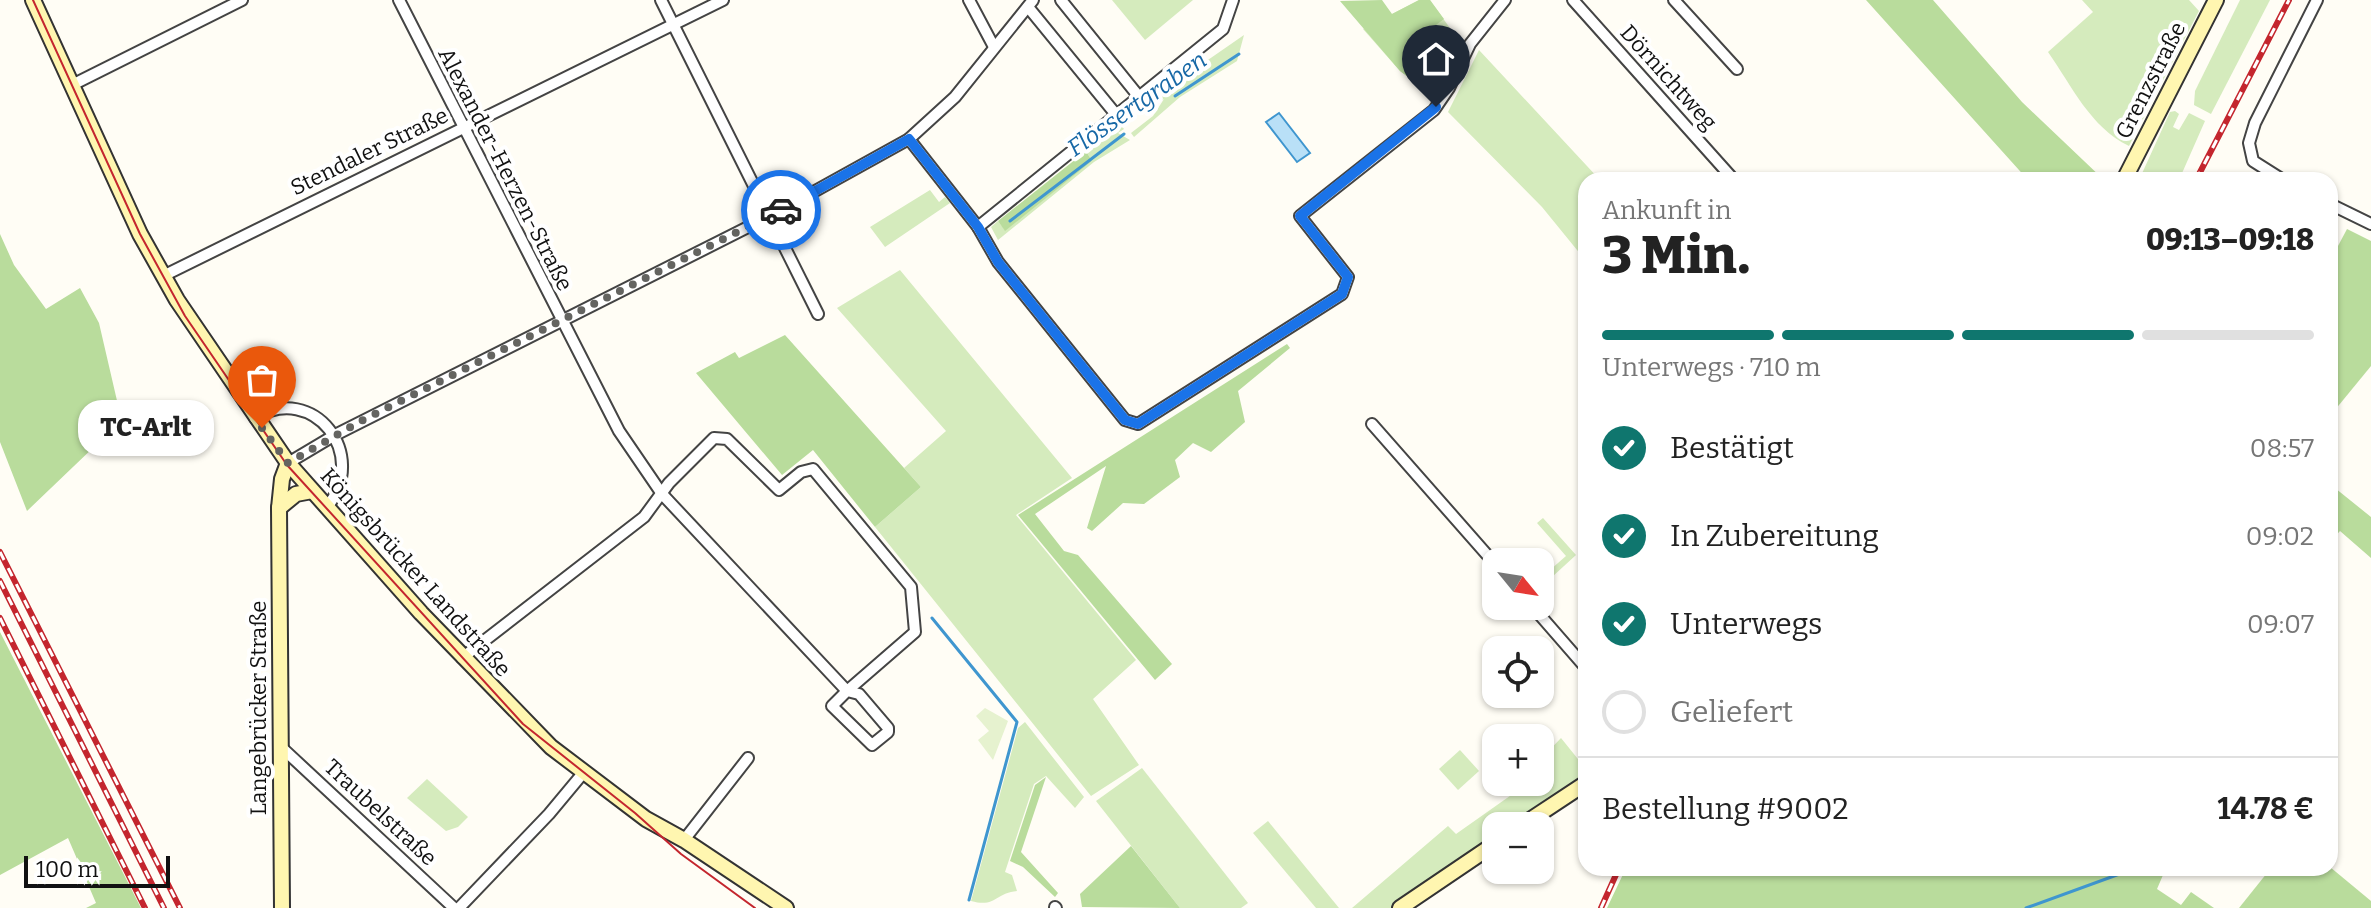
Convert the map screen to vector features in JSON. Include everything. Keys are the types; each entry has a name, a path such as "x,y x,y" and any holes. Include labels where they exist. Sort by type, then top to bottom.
{"main road":[{"name":"Königsbrücker Landstraße","path":"33,0 116,185 163,276 255,418 288,463 524,723 646,819 684,840 786,908"},
{"name":"Grenzstraße","path":"2128,172 2216,0"},
{"name":"Langebrücker Straße","path":"282,908 279,508 282,479 288,463"},
{"path":"279,508 296,494 312,491"},
{"path":"1542,812 1578,788"},
{"path":"1400,908 1482,852"}],"street":[{"path":"72,85 242,0"},
{"name":"Alexander-Herzen-Straße","path":"399,0 560,321 619,431 662,494 847,691 859,694 888,728 888,732 872,745 832,706 847,691"},
{"path":"661,0 818,314"},
{"name":"Stendaler Straße","path":"163,276 723,0"},
{"path":"969,0 994,47"},
{"path":"1061,0 1140,98"},
{"path":"978,227 1118,117 1223,29 1233,0"},
{"path":"909,139 978,227 998,262 1125,420 1138,424 1342,294 1348,277 1300,216 1434,110 1470,44 1505,0"},
{"name":"Dörnichtweg","path":"1573,0 1727,172"},
{"path":"1674,0 1737,69"},
{"path":"2270,172 2253,161 2249,143 2255,123 2317,0"},
{"path":"288,463 332,436 770,216 909,139 955,97 1030,4 1118,117"},
{"path":"2338,208 2371,224"},
{"path":"255,418 274,410 293,410 320,421 341,450 342,471 327,507"},
{"path":"1372,424 1482,549"},
{"path":"462,658 605,550 653,509 662,494 712,440 720,437 727,439 779,490 801,472 813,469 911,587 915,632 847,691"},
{"path":"1544,620 1578,659"},
{"name":"Traubelstraße","path":"280,746 457,908"},
{"path":"684,840 748,758"},
{"path":"457,908 549,814 584,772"}],"green space":[{"path":"1112,0 1193,0 1145,40"},
{"path":"1382,0 1392,14 1419,0 1430,0 1444,19 1405,48 1424,67 1438,50 1448,63 1430,93 1400,71 1340,1"},
{"path":"1419,0 1430,0 1459,41 1430,93 1400,71 1363,29"},
{"path":"1866,0 1933,0 2022,102 2096,172 2021,172"},
{"path":"2082,0 2189,0 2199,11 2129,146 2115,138 2093,117 2048,52 2093,12"},
{"path":"2240,0 2270,0 2211,114 2194,105 2195,91"},
{"path":"1244,35 1237,61 1180,97 1134,137 1131,133 1153,116 1164,99 1157,104 1153,98"},
{"path":"1479,50 1593,172 1578,172 1578,251 1542,207 1448,112"},
{"path":"2170,112 2179,114 2173,127 2179,130 2189,113 2205,121 2183,172 2143,172"},
{"path":"1120,124 1124,129 1118,133 1130,140 1094,162 998,240 991,227 998,221 1005,230 1092,161 1086,151"},
{"path":"1086,151 1092,161 1005,231 998,221"},
{"path":"930,190 939,202 945,197 950,203 885,247 870,227"},
{"path":"2347,229 2371,241 2371,366 2338,406 2338,246"},
{"path":"0,234 14,265 46,309 80,288 99,323 118,405 97,444 27,511 0,442"},
{"path":"900,270 1072,478 1016,515 1136,660 1093,699 1139,765 1091,796 875,527 921,487 904,468 946,431 837,308"},
{"path":"785,335 921,487 875,527 813,450 782,475 696,373 735,352 739,358"},
{"path":"1287,344 1290,348 1238,391 1245,422 1211,452 1193,443 1175,460 1180,477 1144,504 1123,503 1092,531 1087,528 1106,466 1035,514 1064,551 1078,555 1172,664 1155,680 1018,515"},
{"path":"2338,490 2371,517 2371,558 2340,531 2338,533"},
{"path":"1543,518 1576,555 1554,575 1554,566 1566,556 1537,523"},
{"path":"0,632 141,908 86,908 96,903 68,838 0,875"},
{"path":"985,708 1008,721 993,760 978,740 989,731 976,716"},
{"path":"1025,722 1084,797 1075,808 1046,776 1034,784 1005,872 1012,875 1017,891 986,903 971,901 1018,728"},
{"path":"1561,738 1578,759 1578,788 1542,812 1487,812 1510,796 1554,796 1554,745"},
{"path":"1460,750 1479,771 1458,790 1439,769"},
{"path":"1142,768 1248,903 1241,908 1180,908 1096,801"},
{"path":"1046,777 1021,852 1058,893 1055,897 1023,867 1010,861 1035,785"},
{"path":"427,779 468,817 458,827 446,831 407,798"},
{"path":"1482,816 1482,852 1400,908 1352,908 1448,826 1456,834"},
{"path":"1268,821 1339,908 1316,908 1253,833"},
{"path":"1131,846 1180,908 1082,907 1080,894"},
{"path":"2338,874 2371,901 2371,908 2239,908 2265,876"},
{"path":"1622,876 2163,876 2157,889 2181,905 2191,892 2214,908 1607,908"}],"water":[{"path":"1279,113 1310,153 1297,162 1266,122"}],"waterway":[{"name":"Flössertgraben","path":"1175,96 1239,54"},
{"name":"Flössertgraben","path":"1010,221 1124,134"},
{"name":"Flössertgraben","path":"932,618 1017,722 969,900"},
{"path":"2026,908 2114,876"}],"tram line":[{"path":"33,0 140,234 185,316 287,465 523,724 635,813 681,854 755,908"}],"railway":[{"path":"2200,172 2289,0"},
{"path":"0,552 180,908"},
{"path":"0,581 164,908"},
{"path":"0,618 145,908"},
{"path":"1601,908 1615,876"}],"way so far":[{"path":"262,428 288,463 361,421 781,210"}],"place":[{"name":"TC-Arlt","path":"262,428"}],"route":[{"path":"781,210 909,139 978,227 998,262 1064,345 1125,420 1131,425 1138,424 1342,294 1348,277 1300,216 1436,107"}]}
